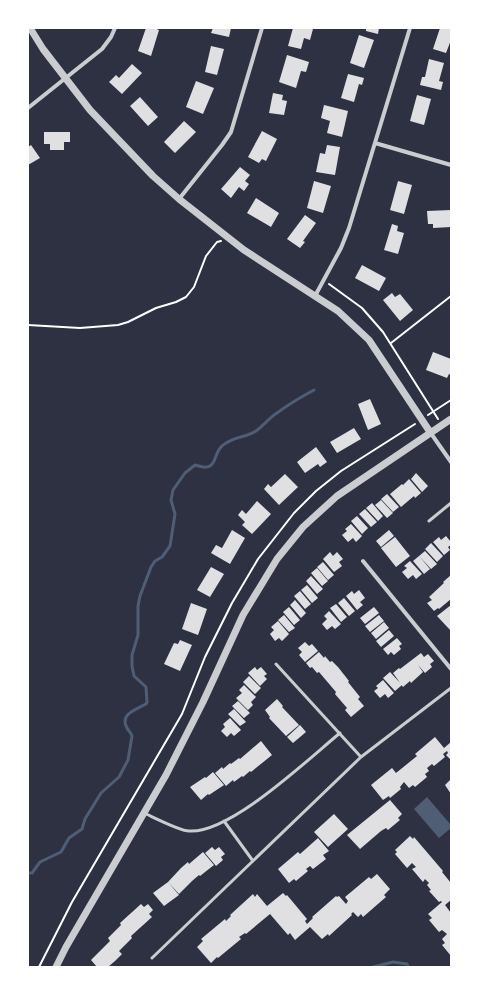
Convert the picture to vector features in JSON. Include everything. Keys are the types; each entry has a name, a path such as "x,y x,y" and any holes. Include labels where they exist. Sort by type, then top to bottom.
{"street":[{"path":"30,28 43,49 90,110 152,176 244,250 338,311 369,340 451,462"},
{"path":"28,108 102,49 111,37 115,28"},
{"path":"179,199 222,145 230,132 262,28"},
{"path":"314,296 341,248 349,228 410,28"},
{"path":"375,143 451,165"},
{"path":"56,967 66,947 166,775 203,702 243,615 277,559 303,527 337,496 451,419"},
{"path":"363,561 451,669"}],"lane":[{"path":"429,521 451,503"},
{"path":"276,664 361,757"},
{"path":"152,958 361,757 451,688"},
{"path":"144,813 186,832 198,832 209,829 252,806 340,733"},
{"path":"224,821 253,861"}],"path":[{"path":"28,325 80,328 118,325 128,322 156,308 176,302 186,297 194,287 206,256 217,242 225,238"},
{"path":"323,281 362,308 383,332 442,425"},
{"path":"390,344 451,296"}],"water":[{"path":"427,797 451,825 451,828 439,838 414,809"}],"building":[{"path":"146,28 154,28 159,30 151,56 138,51"},
{"path":"213,28 231,28 229,37 211,33"},
{"path":"293,28 313,29 310,40 304,38 301,49 288,46"},
{"path":"366,28 379,28 378,34 366,31"},
{"path":"440,28 451,28 451,40 446,53 433,49"},
{"path":"359,35 374,40 364,68 350,63"},
{"path":"211,46 224,49 217,75 205,72"},
{"path":"287,55 309,62 306,72 301,71 296,88 279,82"},
{"path":"429,59 444,63 439,81 443,82 441,90 420,85 422,77 425,77"},
{"path":"132,64 142,73 122,94 109,82 116,75 119,78"},
{"path":"348,74 364,78 362,85 359,84 354,102 341,98"},
{"path":"196,81 214,88 203,114 186,107"},
{"path":"273,93 283,95 282,100 287,101 284,115 269,113"},
{"path":"417,95 431,99 424,125 410,121"},
{"path":"140,97 158,117 148,126 130,106"},
{"path":"324,105 348,111 342,137 327,133 330,121 321,118"},
{"path":"184,121 196,132 175,153 164,142"},
{"path":"262,131 277,139 266,161 262,159 259,163 248,157"},
{"path":"44,132 70,132 70,142 64,142 64,150 50,150 50,144 44,144"},
{"path":"31,145 40,158 28,165 28,147"},
{"path":"327,145 340,147 335,175 316,172 320,153 325,154"},
{"path":"240,167 250,175 245,181 249,184 244,191 239,187 231,198 221,189"},
{"path":"314,181 331,186 323,213 307,208"},
{"path":"398,181 412,185 404,214 390,210"},
{"path":"256,198 279,213 271,227 247,213"},
{"path":"451,210 451,227 433,228 433,224 428,224 427,211"},
{"path":"305,215 316,223 303,241 305,242 300,248 287,239"},
{"path":"392,224 398,226 397,231 404,233 398,254 384,250"},
{"path":"362,265 386,278 379,291 355,278"},
{"path":"392,293 395,297 400,294 413,310 400,321 383,300"},
{"path":"433,352 451,359 451,375 449,374 447,378 426,370"},
{"path":"370,399 381,424 368,430 358,404"},
{"path":"354,428 361,439 337,453 330,442"},
{"path":"316,447 327,462 320,467 318,464 305,473 297,462"},
{"path":"416,473 428,486 422,492 411,479"},
{"path":"285,474 298,487 279,505 264,489 268,484 271,487"},
{"path":"409,479 421,493 415,498 414,496 401,507 390,494 402,484 403,485"},
{"path":"387,494 399,507 393,512 381,499"},
{"path":"381,500 393,513 387,518 375,505"},
{"path":"257,501 271,514 252,534 242,525 245,522 238,515 242,510 246,514"},
{"path":"372,503 383,516 378,521 366,508"},
{"path":"365,509 377,522 371,527 359,514"},
{"path":"357,516 368,528 362,534 351,521"},
{"path":"351,524 362,536 356,542 353,538 348,542 342,535 347,531 345,529"},
{"path":"232,530 245,538 230,564 211,553 216,545 222,548"},
{"path":"389,530 394,536 381,547 376,541"},
{"path":"446,536 451,542 451,545 448,547 450,550 444,555 433,542 439,537 441,540"},
{"path":"395,537 410,556 396,567 381,548"},
{"path":"431,543 443,556 437,562 425,549"},
{"path":"425,551 437,564 431,569 419,556"},
{"path":"330,552 333,556 337,552 343,559 339,562 342,566 334,572 323,559"},
{"path":"419,556 430,569 424,574 413,561"},
{"path":"410,561 422,574 416,579 413,575 408,579 402,572 407,568 404,566"},
{"path":"323,562 334,575 328,580 317,567"},
{"path":"211,567 224,574 210,597 197,590"},
{"path":"317,568 328,581 322,586 311,573"},
{"path":"451,575 451,599 439,609 438,608 434,611 427,603 432,600 429,597"},
{"path":"311,576 323,589 317,594 306,581"},
{"path":"307,585 318,598 312,603 301,590"},
{"path":"359,590 365,598 360,602 363,605 357,610 346,596 352,591 354,594"},
{"path":"300,591 311,604 305,609 294,596"},
{"path":"344,598 355,611 349,616 338,603"},
{"path":"295,600 306,613 301,618 290,605"},
{"path":"191,603 207,609 198,635 182,629"},
{"path":"336,604 347,617 341,622 330,608"},
{"path":"451,605 451,631 437,616"},
{"path":"289,607 300,620 294,625 283,612"},
{"path":"374,607 379,613 365,624 360,618"},
{"path":"329,611 341,624 335,629 332,626 327,630 322,624 327,619 324,616"},
{"path":"284,615 295,628 289,632 278,620"},
{"path":"379,615 384,621 370,632 365,626"},
{"path":"278,621 289,634 282,641 279,638 275,641 270,634 274,630 271,627"},
{"path":"384,622 389,628 376,639 371,633"},
{"path":"389,630 394,636 381,647 376,641"},
{"path":"397,638 402,644 399,646 401,649 394,655 391,652 388,655 383,649"},
{"path":"180,640 192,645 180,671 164,664 174,643 178,644"},
{"path":"305,642 309,646 312,644 318,651 305,662 299,655 302,652 298,648"},
{"path":"319,652 324,658 325,656 330,662 332,661 338,667 360,697 358,699 364,706 351,717 345,710 347,708 335,694 336,692 319,672 317,673 306,663"},
{"path":"421,653 424,657 428,654 434,661 430,664 432,667 425,673 418,665 423,672 411,683 410,681 403,687 393,673"},
{"path":"255,667 257,670 261,667 267,674 264,676 267,679 260,686 248,673"},
{"path":"390,672 402,685 395,691 383,678"},
{"path":"249,676 261,688 255,694 243,682"},
{"path":"383,680 394,693 388,698 385,694 380,698 374,691 378,688 376,686"},
{"path":"244,685 256,697 251,702 253,705 248,710 236,698 242,693 239,690"},
{"path":"277,699 283,706 282,707 299,725 286,736 269,718 270,717 265,710"},
{"path":"238,701 250,713 244,718 232,706"},
{"path":"234,709 246,722 240,726 228,714"},
{"path":"230,718 241,730 234,736 231,733 227,737 221,731 225,727 223,724"},
{"path":"300,725 306,732 293,743 287,737"},
{"path":"435,737 444,748 451,742 451,760 446,755 448,753 447,751 443,754 445,757 434,766 432,764 427,768 429,771 425,774 427,777 415,787 413,785 409,788 404,782 400,787 401,789 390,798 389,796 383,800 371,785 392,768 396,773 417,756 415,754"},
{"path":"261,741 272,755 251,772 250,771 234,782 233,780 226,786 215,773 222,767 223,769 230,763 231,764 239,758 240,759"},
{"path":"213,772 224,785 209,795 208,794 201,800 190,787 205,777 206,778"},
{"path":"451,779 451,794 445,785"},
{"path":"390,800 402,814 398,818 400,820 388,830 386,828 381,831 360,849 347,835"},
{"path":"334,814 348,829 328,847 314,832"},
{"path":"410,836 413,839 414,837 443,871 442,872 451,883 451,900 445,905 451,913 451,956 442,945 445,943 442,939 447,934 442,930 439,932 429,920 432,918 428,914 442,902 439,902 429,891 431,890 427,885 429,883 425,879 423,882 412,869 416,867 412,863 407,868 395,854 397,852 395,850"},
{"path":"318,838 329,851 323,855 326,859 313,869 310,866 306,869 308,871 296,881 294,879 289,883 278,869 298,852 300,854"},
{"path":"212,847 215,850 219,847 225,854 221,857 223,860 216,866 205,853"},
{"path":"203,852 214,865 200,876 199,875 179,894 168,882 188,862 189,864"},
{"path":"377,874 390,889 384,895 386,897 363,917 361,914 358,917 353,912 351,914 352,915 329,936 328,934 322,939 310,927 295,940 290,933 288,935 270,914 246,934 245,933 239,937 241,939 211,963 197,947 203,941 201,939 225,919 226,921 231,916 230,915 253,894 255,897 257,894 267,906 283,893 286,896 287,895 307,919 305,921 307,924 313,918 312,917 336,896 339,896 346,904 348,901 345,897 369,877 371,879"},
{"path":"168,882 179,895 164,906 153,893"},
{"path":"141,904 144,907 148,904 153,910 149,914 152,917 131,936 132,938 119,951 122,954 115,961 108,967 97,967 91,960 110,941 108,938 121,925 120,923"}],"waterway":[{"path":"28,873 32,873 40,862 61,852 69,838 82,829 85,819 101,793 119,777 128,760 132,736 127,728 125,719 130,713 147,702 146,687 134,676 132,666 132,655 138,635 138,606 140,596 151,567 155,561 162,557 170,546 175,514 171,500 173,490 185,473 195,465 202,467 212,465 218,451 226,443 256,431 271,417 314,390"},
{"path":"373,967 393,962 407,964 408,967"}]}
